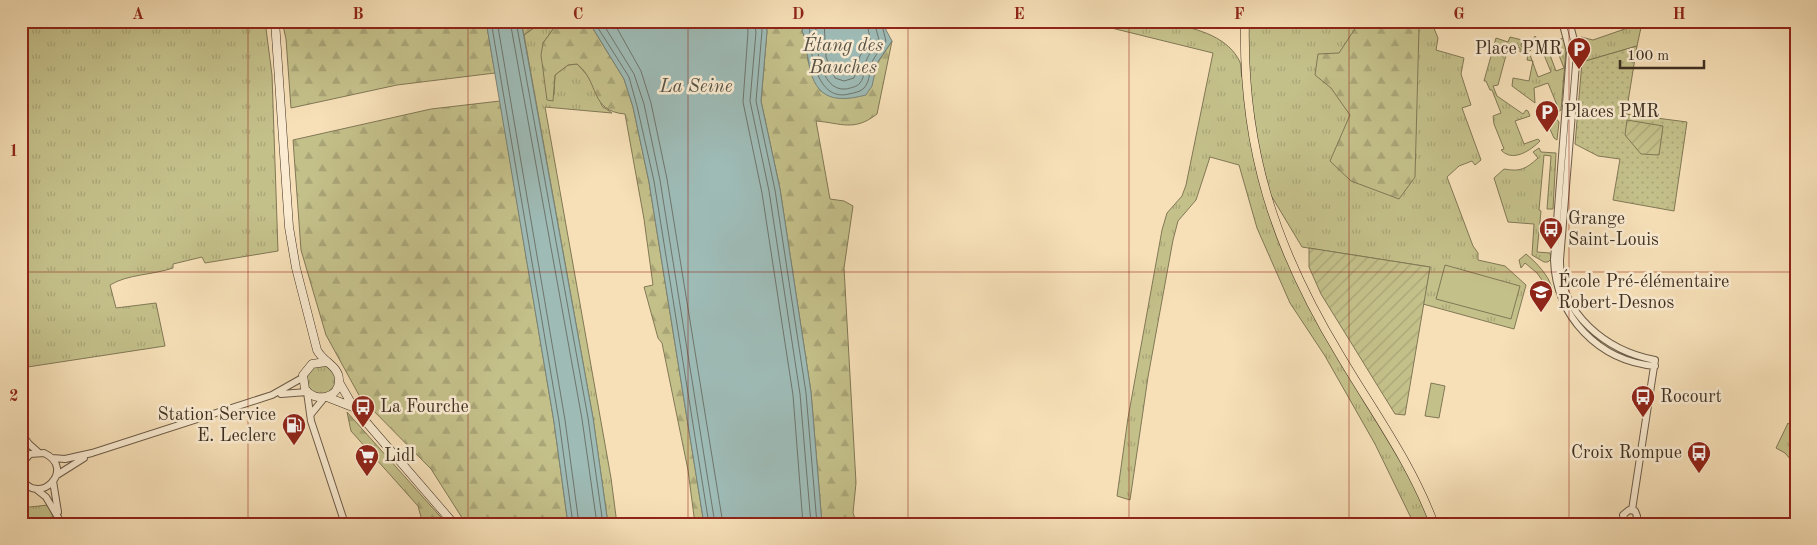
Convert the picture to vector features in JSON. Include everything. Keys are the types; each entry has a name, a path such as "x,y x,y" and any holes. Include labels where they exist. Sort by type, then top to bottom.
{"main road":[{"path":"270,21 288,240 296,282 313,348 310,365"},
{"path":"275,21 291,240 317,348 326,362 337,370 339,382 354,408 454,524"},
{"path":"1245,21 1245,72 1251,130 1260,174 1279,236 1306,296 1340,356 1396,444 1418,485 1434,524"},
{"path":"326,362 310,365 305,370 302,378 307,392 314,397 325,397 342,401 354,408"},
{"path":"325,397 335,391 339,382"}],"street":[{"path":"1562,21 1570,52 1570,93"},
{"path":"1569,21 1576,52 1570,93 1554,260 1560,288 1577,325 1598,345 1616,357 1655,363 1634,495 1629,510 1622,518 1626,524"},
{"path":"21,433 38,452 52,458 65,459 92,453 272,395 302,378"},
{"path":"272,395 307,392 311,415 345,524"},
{"path":"311,415 325,397"},
{"path":"21,440 22,462"},
{"path":"22,462 30,454 38,452"},
{"path":"35,488 45,488 62,470 92,453"},
{"path":"52,458 57,468 55,479 59,516"},
{"path":"21,476 26,484 35,488 46,497 62,524"},
{"path":"1629,510 1638,516 1635,522 1646,524"},
{"path":"1660,524 1667,521 1672,524"}],"green space":[{"path":"21,21 265,21 272,75 278,251 205,263 202,257 173,264 173,268 117,281 110,285 116,308 156,303 165,346 21,368"},
{"path":"282,21 486,21 495,73 397,85 291,108 286,39"},
{"path":"521,21 595,21 592,27 624,79 633,107 649,182 704,524 695,524 688,470 662,343 658,338 644,287 653,285 644,219 625,114 614,112 600,102 589,79 577,64 568,65 555,75 553,101 547,100 541,55 543,43 554,28 549,22 542,22 524,35"},
{"path":"765,21 806,21 802,31 805,38 808,61 820,91 875,75 877,64 892,41 877,114 869,120 854,125 816,121 830,199 844,201 853,206 844,268 856,483 853,513 857,524 822,524 811,392 780,189 761,101 767,31"},
{"path":"1083,21 1145,22 1192,28 1212,36 1229,47 1240,62 1242,77 1243,21 1431,21 1438,38 1436,50 1464,58 1461,74 1471,105 1462,108 1481,160 1475,165 1472,161 1459,166 1447,177 1473,246 1478,253 1478,260 1505,266 1526,285 1514,329 1423,304 1430,267 1302,247 1263,182 1293,270 1396,444 1434,524 1414,524 1375,444 1325,356 1290,303 1257,228 1239,165 1210,157 1196,200 1178,221 1148,377 1130,500 1117,496 1128,418 1162,230 1167,213 1182,196 1186,185 1213,53"},
{"path":"1360,21 1411,21 1419,28 1415,177 1399,199 1351,181 1330,161 1350,115 1331,88 1315,75 1318,54 1339,53"},
{"path":"542,22 549,22 554,28 543,43 554,95 555,75 568,65 577,64 591,79 602,106 612,113 545,107 611,478 617,524 608,524 593,418 524,35"},
{"path":"1642,23 1637,46 1582,62 1581,37 1593,40"},
{"path":"1535,36 1539,42 1529,52 1532,61 1527,60 1528,54 1520,52 1520,48 1509,44 1498,85 1493,86 1497,96 1523,114 1526,110 1528,111 1530,116 1515,121 1524,144 1538,139 1540,141 1522,154 1506,154 1501,150 1504,149 1494,124 1493,116 1501,113 1492,90 1484,81 1496,38 1508,42 1510,37 1522,40 1521,46 1528,50"},
{"path":"1564,38 1566,50 1561,110 1553,115 1559,122 1557,140 1554,138 1549,127 1543,128 1540,118 1550,115 1548,109 1557,105 1548,83 1534,88 1535,103 1512,86 1513,78 1529,81 1533,62 1538,77 1551,72 1542,50 1547,47 1556,71 1564,68 1555,45 1552,45 1551,42"},
{"path":"1637,46 1626,114 1687,122 1674,211 1613,200 1620,159 1598,156 1575,144 1582,62"},
{"path":"500,101 554,422 568,524 466,524 431,469 360,397 326,335 301,250 293,140 431,109"},
{"path":"1627,120 1663,126 1659,155 1641,154 1625,135"},
{"path":"1539,148 1541,152 1556,153 1553,209 1547,209 1551,156 1544,155 1539,210 1541,211 1537,252 1550,253 1551,259 1548,262 1544,262 1532,255 1534,224 1508,222 1494,178 1504,169 1519,170 1530,165 1538,158 1533,152"},
{"path":"1309,248 1430,267 1405,415 1395,414 1321,294 1309,267"},
{"path":"1526,254 1542,270 1552,288 1549,290 1537,273 1525,263 1521,268 1519,260"},
{"path":"1445,265 1520,286 1511,319 1436,299"},
{"path":"321,365 331,370 336,380 331,390 321,395 311,390 306,380 311,370"},
{"path":"1431,383 1445,386 1439,418 1425,416"},
{"path":"347,412 447,524 423,524 418,506 351,431"},
{"path":"1788,423 1796,429 1796,466 1785,453 1776,448"},
{"path":"48,505 56,524 21,524 21,508"}],"water":[{"path":"486,21 521,21 593,418 608,524 568,524 554,422"},
{"name":"La Seine","path":"595,21 765,21 767,31 761,101 780,189 811,392 822,524 704,524 649,182 633,107 624,79 592,27"},
{"name":"Étang des Bauches","path":"806,21 885,21 886,30 892,41 877,63 872,86 866,95 854,98 834,98 819,89 810,71 806,41 802,31"}],"place":[{"name":"Place PMR","path":"1579,70"},
{"name":"Places PMR","path":"1547,133"},
{"name":"Grange Saint-Louis","path":"1551,250"},
{"name":"École Pré-élémentaire Robert-Desnos","path":"1541,313"},
{"name":"Rocourt","path":"1643,418"},
{"name":"La Fourche","path":"363,428"},
{"name":"Station Service E. Leclerc","path":"294,446"},
{"name":"Croix Rompue","path":"1699,474"},
{"name":"Lidl","path":"367,477"}]}
